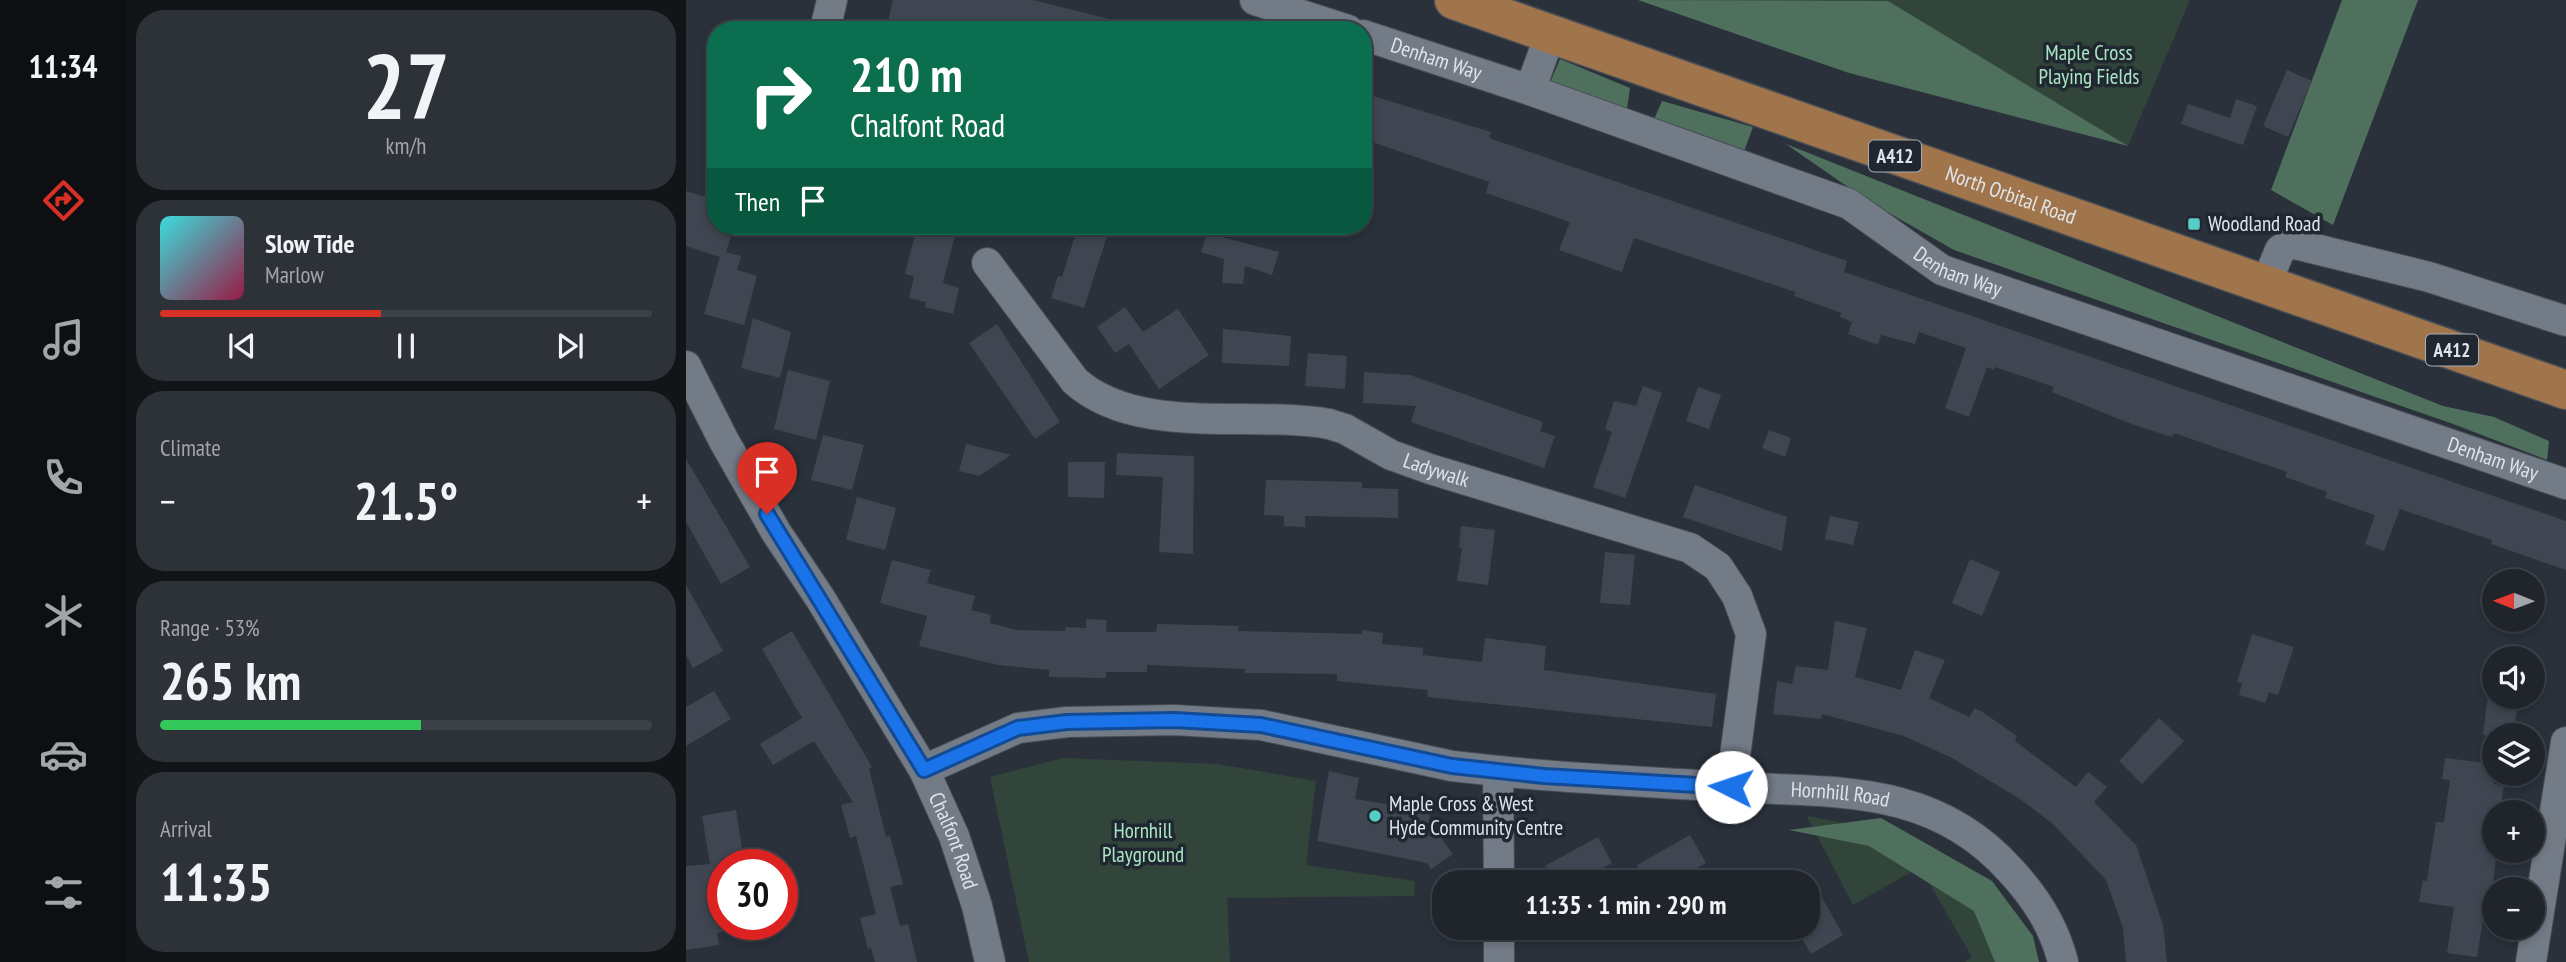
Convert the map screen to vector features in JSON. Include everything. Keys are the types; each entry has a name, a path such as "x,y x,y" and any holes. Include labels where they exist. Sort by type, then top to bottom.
{"main road":[{"name":"North Orbital Road","path":"1478,4 1550,35 2566,390"}],"street":[{"path":"827,21 832,0"},
{"path":"1255,0 1320,21"},
{"path":"1530,90 1550,35"},
{"name":"Denham Way","path":"1372,38 1530,90 1849,204 1942,271 2566,484"},
{"path":"2266,284 2280,250 2291,243 2429,277 2566,321"},
{"name":"Ladywalk","path":"987,263 1075,381 1111,403 1148,414 1329,424 1345,429 1391,455 1430,470 1690,548 1705,556 1718,567 1737,596 1751,634 1731,787"},
{"name":"Chalfont Road","path":"686,366 724,441 776,531 924,770 954,836 977,906 990,962"},
{"name":"Hornhill Road","path":"924,770 1018,728 1067,722 1174,720 1261,725 1452,766 1498,771 1861,793 1920,807 1944,818 1993,849 2030,891 2052,929 2063,962"},
{"path":"2531,962 2566,742"},
{"path":"1498,771 1499,870"},
{"path":"1499,940 1499,962"}],"green space":[{"path":"1638,0 1888,1 2128,146 1849,73"},
{"name":"Maple Cross Playing Fields","path":"1689,0 2190,0 2128,146 1861,60"},
{"path":"2342,0 2418,0 2333,225 2271,190"},
{"path":"1560,59 1630,88 1627,109 1549,85"},
{"path":"1662,101 1753,127 1743,154 1652,124"},
{"path":"1786,144 2443,406 2494,417 2549,441 2547,460 2453,424 1954,250 1868,201"},
{"name":"Hornhill Playground","path":"1063,758 1218,764 1316,781 1306,865 1415,881 1414,896 1227,898 1230,962 1029,962 990,777"},
{"path":"1807,816 1914,837 1968,873 2020,962 1965,962 1972,957 1920,867 1853,905"},
{"path":"1881,818 1992,881 2033,936 2039,962 1995,962 1974,911 1869,846 1789,830"}],"building":[{"path":"893,0 1033,0 1117,21 888,21"},
{"path":"2287,70 2312,81 2288,137 2263,126"},
{"path":"1372,96 1491,132 1489,138 1847,261 1844,272 2566,521 2566,570 2491,544 2492,540 2400,509 2384,551 2365,544 2375,515 2325,498 2327,492 2285,477 2287,472 2174,433 2172,437 2134,425 2052,392 2054,387 1995,367 1994,370 1987,367 1969,417 1945,408 1966,348 1919,332 1915,344 1881,335 1878,345 1848,334 1852,322 1840,317 1841,313 1794,296 1795,292 1634,238 1622,272 1559,250 1570,222 1486,193 1489,182 1372,142"},
{"path":"2236,99 2257,106 2243,145 2181,124 2188,104 2230,118"},
{"path":"686,191 707,197 707,235 731,235 726,252 741,256 737,270 757,276 744,325 704,314 720,257 686,246"},
{"path":"915,235 955,235 943,283 959,288 953,314 925,307 926,302 909,298 914,276 905,274"},
{"path":"1075,235 1107,235 1084,308 1051,298 1058,276 1062,277"},
{"path":"1206,235 1215,235 1279,252 1272,275 1245,266 1243,284 1222,283 1224,259 1201,252"},
{"path":"1125,307 1143,332 1178,309 1209,355 1159,389 1129,344 1115,353 1097,327"},
{"path":"753,318 791,332 780,378 741,368"},
{"path":"997,324 1060,422 1035,439 969,343"},
{"path":"1223,329 1291,336 1289,366 1222,363"},
{"path":"1308,353 1347,356 1345,389 1305,386"},
{"path":"788,370 830,381 816,440 774,429"},
{"path":"1364,372 1410,375 1543,422 1540,431 1555,436 1544,468 1411,422 1416,406 1363,403"},
{"path":"1643,386 1662,393 1625,498 1593,487 1612,432 1605,429 1614,401 1636,406"},
{"path":"1698,387 1721,395 1709,429 1686,421"},
{"path":"1769,430 1791,438 1785,457 1762,448"},
{"path":"823,435 864,445 852,490 811,480"},
{"path":"966,444 1011,455 979,476 959,471"},
{"path":"1117,453 1194,456 1193,554 1159,552 1163,477 1116,475"},
{"path":"686,459 750,567 721,584 686,522"},
{"path":"1068,462 1105,462 1104,498 1068,497"},
{"path":"1266,480 1362,482 1362,488 1398,489 1398,518 1305,516 1305,527 1284,526 1284,516 1264,515"},
{"path":"1695,485 1787,517 1782,551 1683,517"},
{"path":"857,497 896,508 885,550 846,540"},
{"path":"1830,516 1859,522 1853,545 1825,539"},
{"path":"1461,526 1495,530 1488,585 1457,581 1462,548 1459,547"},
{"path":"1605,552 1635,555 1630,605 1600,603"},
{"path":"1970,559 2000,572 1982,616 1952,603"},
{"path":"892,560 931,570 927,583 975,596 971,610 991,615 990,623 1016,630 1065,631 1065,627 1086,628 1086,619 1107,620 1106,632 1156,632 1157,624 1239,626 1238,631 1362,634 1362,630 1383,633 1382,644 1423,648 1423,655 1482,662 1485,638 1546,646 1544,670 1716,694 1712,727 1427,697 1428,690 1337,681 1337,674 1245,673 1245,669 1147,665 1147,672 1106,672 1106,678 1049,677 1049,670 998,665 919,646 927,616 880,603"},
{"path":"686,585 723,651 693,668 686,655"},
{"path":"1835,621 1867,628 1855,677 1901,690 1915,650 1945,660 1929,698 1969,717 1975,708 1984,713 2017,736 2015,741 2076,787 2088,772 2107,787 2094,802 2136,845 2163,925 2167,962 2126,962 2123,928 2106,880 2053,824 2020,799 1952,758 1904,736 1822,714 1821,719 1773,714 1777,681 1792,684 1796,666 1828,670"},
{"path":"792,631 872,767 869,769 886,837 890,836 903,884 890,887 900,926 908,924 917,962 875,962 871,948 868,949 860,918 876,914 856,836 850,838 841,805 853,802 814,741 773,765 760,744 802,718 762,649"},
{"path":"2252,634 2294,647 2278,695 2269,692 2265,703 2239,695 2242,683 2237,682"},
{"path":"714,691 731,719 686,746 686,707"},
{"path":"2486,709 2518,709 2515,723 2485,723"},
{"path":"2159,718 2184,741 2142,784 2119,761"},
{"path":"2445,758 2482,763 2482,786 2504,786 2502,800 2482,800 2482,863 2495,863 2494,877 2482,877 2482,926 2477,957 2447,953 2454,907 2419,902 2423,880 2427,881 2436,822 2444,822 2450,780 2442,779"},
{"name":"Maple Cross & West Hyde Community Centre","path":"1329,771 1359,778 1355,799 1430,811 1429,821 1453,854 1431,869 1427,863 1317,841"},
{"path":"736,810 742,849 708,849 702,816"},
{"path":"1690,835 1706,863 1693,870 1640,870 1637,865"},
{"path":"1598,837 1612,863 1599,870 1548,870 1545,866"},
{"path":"707,864 707,940 718,940 719,945 686,950 686,866"},
{"path":"1820,894 1843,935 1811,954 1803,940 1820,940"}],"place":[{"name":"Woodland Road","path":"2194,224"},
{"name":"Maple Cross & West Hyde Community Centre","path":"1375,816"}],"route":[{"path":"767,514 924,770 984,741 1037,724 1174,720 1261,725 1452,766 1544,776 1731,787"}]}
